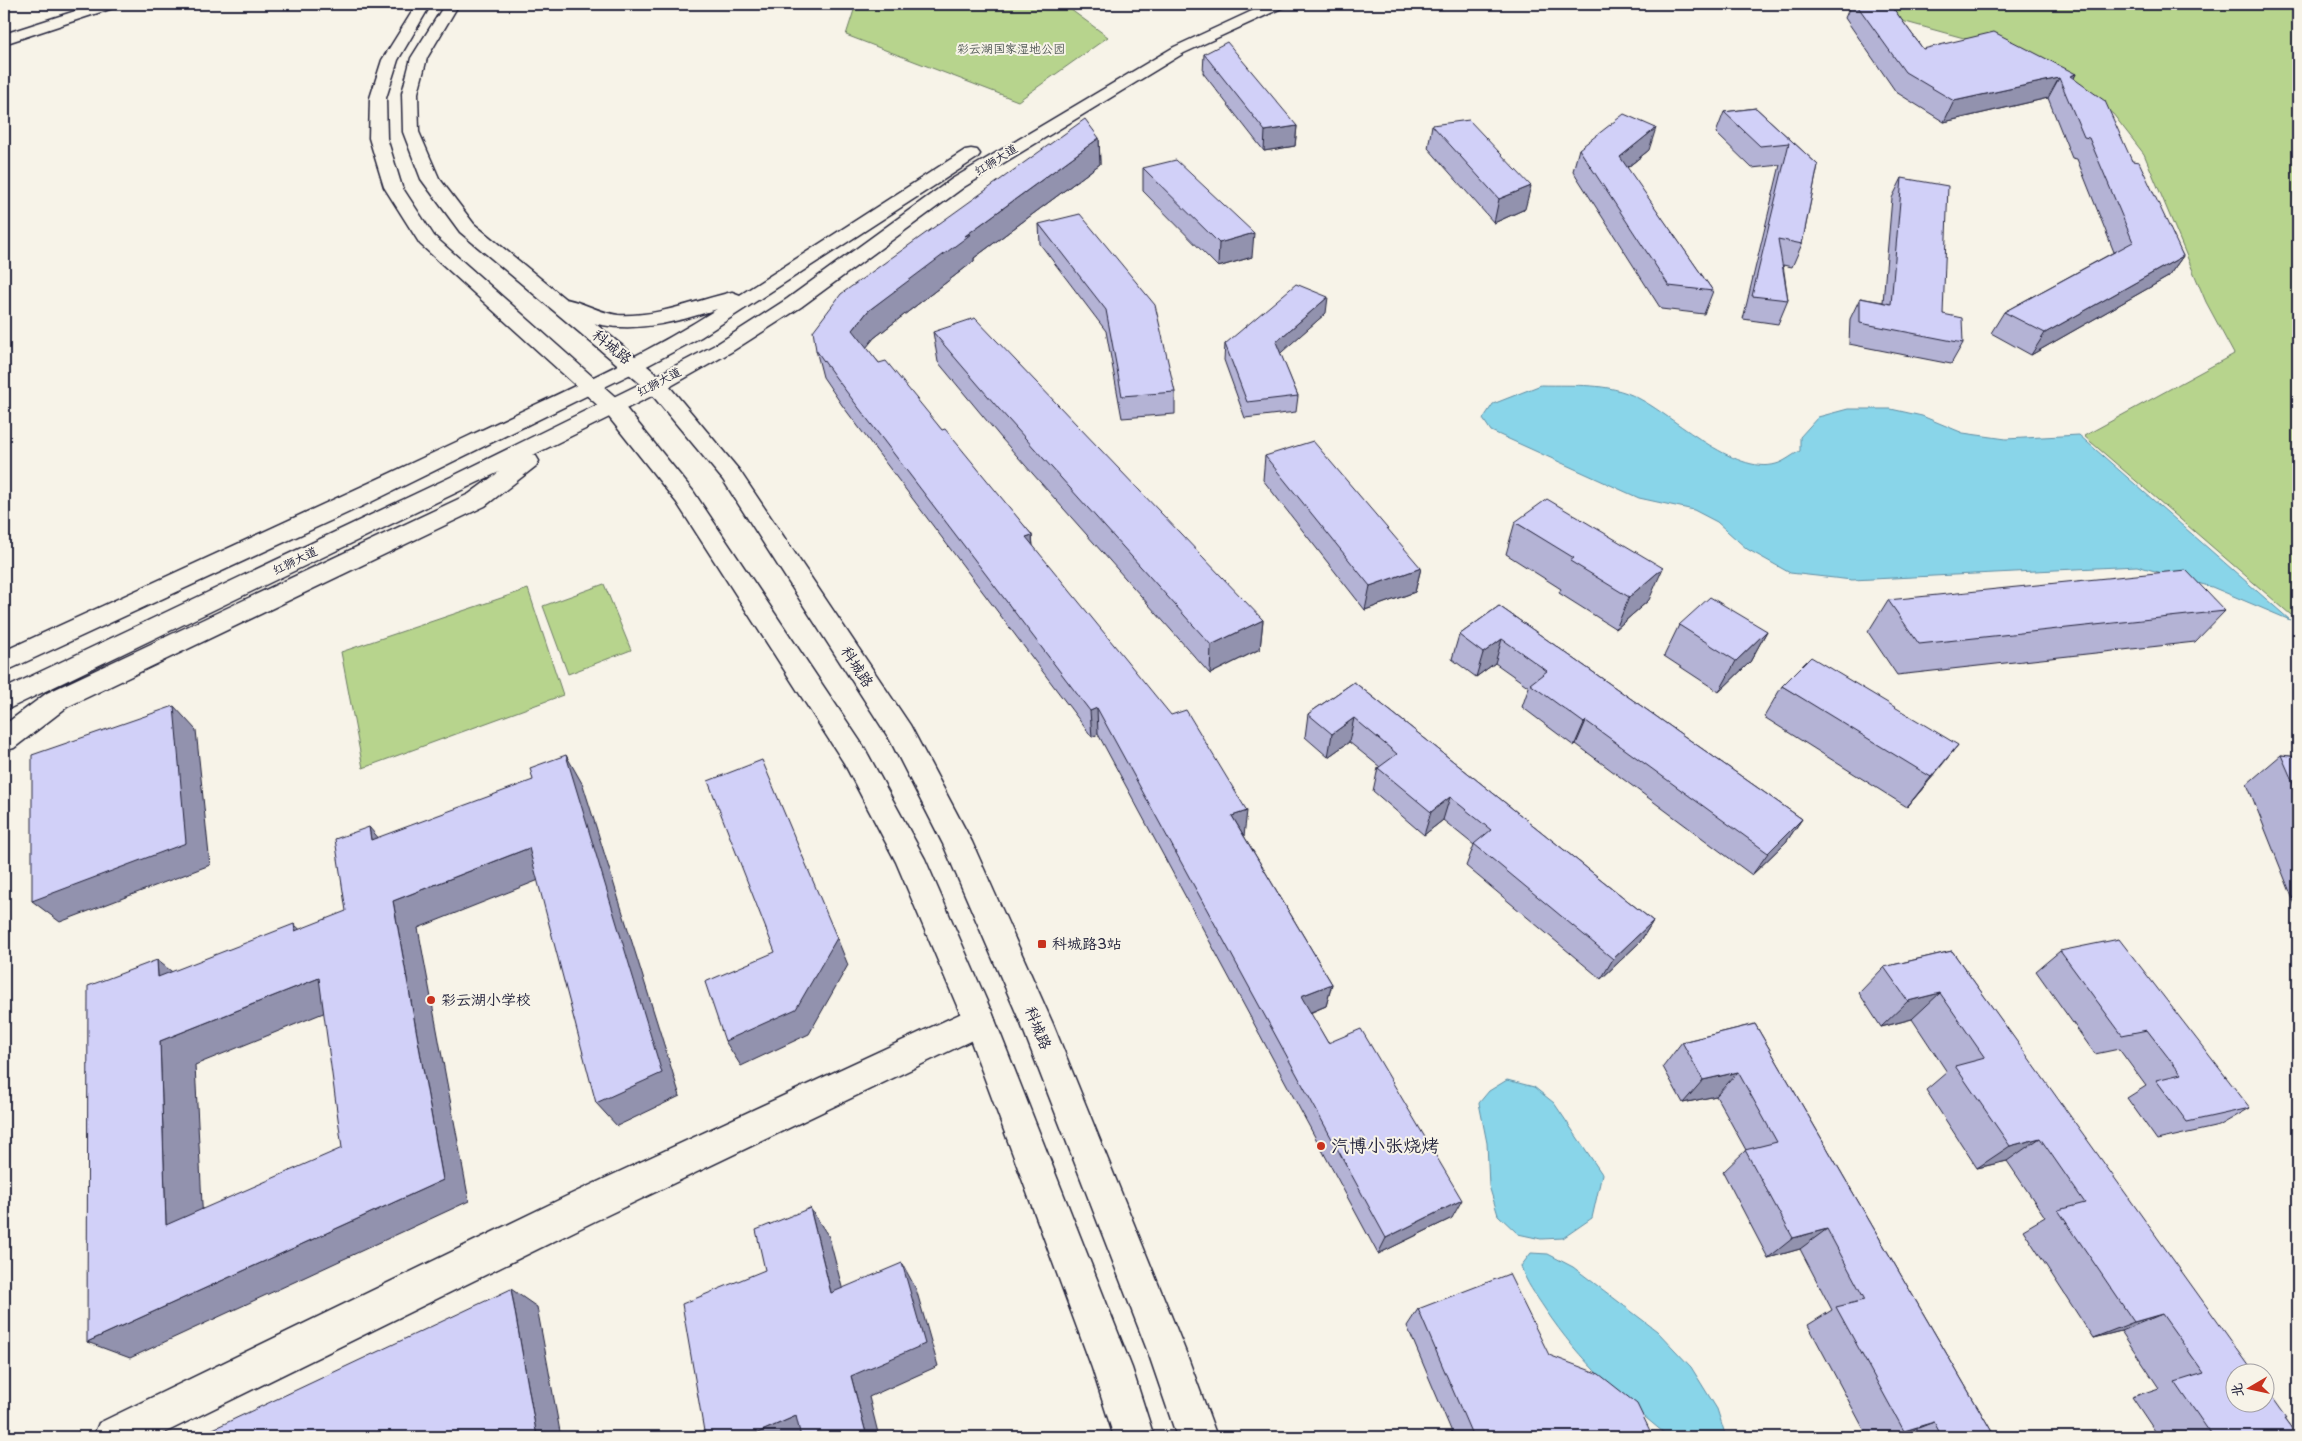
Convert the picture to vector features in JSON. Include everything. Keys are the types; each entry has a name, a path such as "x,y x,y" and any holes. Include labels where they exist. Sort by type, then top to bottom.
{"main road":[{"path":"4,39 111,4"},
{"path":"424,4 390,60 378,98 378,138 393,187 427,240 612,406 686,497 854,754 910,859 979,1020 1112,1368 1134,1437"},
{"name":"科城路","path":"452,4 419,58 410,93 411,132 430,179 467,228 645,375 731,475 900,734 957,842 1037,1024 1168,1355 1197,1437"},
{"path":"1208,17 1240,4"},
{"name":"红狮大道","path":"4,662 591,387 645,375 724,348 794,303 958,184 1100,96 1204,36 1279,4"},
{"name":"红狮大道","path":"4,701 612,406 694,333 769,286 931,178 990,143"},
{"path":"558,303 602,319 655,320 682,314 769,286"},
{"path":"4,643 53,624 426,448 549,407"},
{"path":"4,740 56,700 477,500 578,423"},
{"path":"113,1437 580,1209 979,1020"}],"green space":[{"name":"彩云湖国家湿地公园","path":"856,4 1063,4 1108,37 1018,101 846,35"},
{"path":"1840,4 2298,4 2298,621 2084,436 2234,354 2206,302 2144,154 2113,114 2074,87 1982,43"},
{"path":"604,584 631,650 568,674 543,606"},
{"path":"528,589 563,695 363,768 341,652"}],"water":[{"path":"1541,385 1603,387 1627,393 1652,406 1723,453 1742,461 1760,465 1779,463 1800,451 1800,437 1818,417 1848,409 1891,409 1922,416 1963,433 2006,439 2079,435 2290,620 2212,587 2137,566 1852,580 1790,573 1747,549 1717,522 1694,510 1639,498 1491,431 1483,419 1493,404"},
{"path":"1507,1080 1534,1087 1554,1103 1602,1174 1592,1218 1563,1238 1541,1239 1518,1234 1498,1215 1489,1186 1487,1143 1479,1103 1489,1091"},
{"path":"1531,1253 1548,1254 1573,1267 1657,1331 1691,1367 1717,1409 1726,1437 1669,1437 1602,1378 1573,1346 1531,1289 1521,1266"}],"building":[{"path":"1856,4 1890,4 1923,49 1994,32 2076,74 2070,76 2105,101 2132,161 2139,162 2183,256 2045,333 2004,312 2133,242 2089,138 2084,137 2059,78 1954,101 1905,72"},
{"path":"1227,42 1297,126 1265,131 1204,54"},
{"path":"1756,108 1818,165 1802,244 1778,239 1788,300 1752,296 1789,143 1760,146 1724,112"},
{"path":"1624,114 1656,128 1620,157 1713,291 1669,286 1579,149"},
{"path":"1085,119 1099,138 965,236 971,234 868,311 853,330 879,363 886,361 942,430 945,429 1032,535 1026,537 1171,715 1186,710 1247,811 1232,816 1332,984 1301,996 1328,1043 1361,1029 1462,1200 1386,1238 1097,708 1090,711 816,350 813,331 841,294"},
{"path":"1469,120 1531,186 1499,199 1432,125"},
{"path":"1176,160 1254,233 1219,243 1143,168"},
{"path":"1902,178 1948,186 1943,314 1962,318 1963,343 1860,323 1860,298 1891,304"},
{"path":"1080,214 1155,305 1175,392 1122,396 1106,310 1039,224"},
{"path":"1296,284 1328,297 1276,342 1298,396 1247,402 1225,344"},
{"path":"975,318 1263,620 1211,645 999,409 933,332"},
{"path":"1313,441 1421,568 1370,586 1265,456"},
{"path":"1547,499 1663,568 1629,597 1570,561 1574,558 1515,522"},
{"path":"2186,570 2225,611 1919,644 1888,600"},
{"path":"1710,597 1767,631 1736,661 1679,625"},
{"path":"1499,606 1802,819 1768,853 1586,721 1584,723 1530,684 1547,671 1502,639 1483,653 1459,635"},
{"path":"1811,657 1958,745 1931,777 1782,686"},
{"path":"1354,682 1653,921 1613,959 1474,844 1491,830 1450,797 1431,812 1378,768 1397,754 1354,718 1332,734 1308,714"},
{"path":"174,706 186,843 32,901 32,755"},
{"path":"566,755 662,1073 596,1103 529,848 393,901 443,1180 87,1342 88,986 157,960 158,977 294,924 295,931 346,911 335,839 369,827 371,840 533,780 530,768","holes":["319,978 342,1148 166,1225 160,1041"]},
{"path":"2281,755 2298,757 2298,794"},
{"path":"762,760 837,938 796,1009 725,1041 705,982 775,952 708,781"},
{"path":"2119,939 2250,1108 2187,1122 2156,1080 2181,1074 2147,1030 2122,1035 2060,951"},
{"path":"1952,951 2248,1364 2224,1364 2224,1414 2274,1414 2274,1401 2298,1437 2213,1437 2175,1382 2204,1373 2162,1314 2134,1322 2058,1210 2085,1203 2040,1138 2010,1146 1955,1066 1985,1058 1940,993 1908,1001 1884,967"},
{"path":"1755,1024 1995,1437 1942,1437 1934,1422 1904,1431 1836,1307 1865,1300 1827,1229 1793,1238 1745,1150 1777,1142 1738,1072 1703,1080 1682,1042"},
{"path":"810,1208 831,1293 902,1263 925,1344 851,1376 867,1437 801,1437 796,1416 748,1437 705,1437 682,1304 765,1270 756,1230"},
{"path":"1509,1274 1549,1355 1599,1374 1637,1404 1653,1437 1473,1437 1418,1309"},
{"path":"511,1289 537,1437 196,1437"}],"place":[{"name":"科城路3站","path":"1042,944"},
{"name":"彩云湖小学校","path":"431,1000"},
{"name":"汽博小张烧烤","path":"1321,1146"}]}
